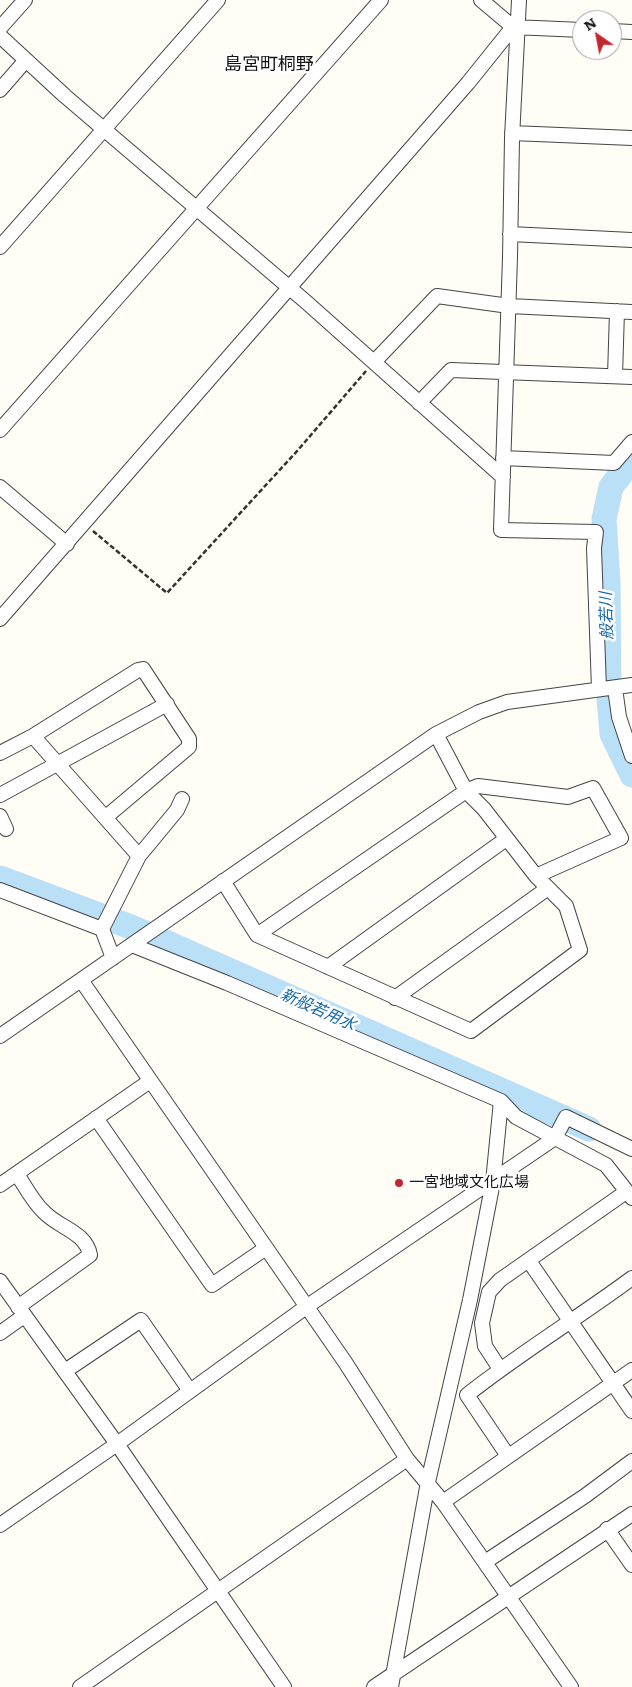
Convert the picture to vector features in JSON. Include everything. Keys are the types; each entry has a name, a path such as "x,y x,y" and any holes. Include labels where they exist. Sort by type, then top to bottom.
{"street":[{"path":"0,28 25,0"},
{"path":"0,247 218,0"},
{"path":"0,430 381,0"},
{"path":"481,0 516,27 572,30"},
{"path":"519,0 516,27 512,133 509,306 501,530 596,532 594,548 600,689"},
{"path":"0,619 516,27"},
{"path":"0,36 290,288 502,477"},
{"path":"0,90 26,60"},
{"path":"512,133 632,138"},
{"path":"510,234 632,240"},
{"path":"374,362 437,296 509,306 632,312"},
{"path":"615,376 616,311"},
{"path":"419,403 451,370 632,377"},
{"path":"503,458 614,463 632,442"},
{"path":"0,487 66,544"},
{"path":"0,753 33,736 138,670 143,669 189,739 189,747 106,817"},
{"path":"0,1036 436,734 479,712 507,702 632,685"},
{"path":"615,688 619,716 632,756"},
{"path":"0,795 166,704"},
{"path":"223,881 257,935 471,1031 580,950 566,906 536,876 506,840 484,809 466,791 436,734"},
{"path":"33,736 139,856"},
{"path":"257,935 466,791 478,786 568,798 593,788 621,838 536,876"},
{"path":"113,958 102,929 139,856 177,810 182,799"},
{"path":"0,816 6,829"},
{"path":"328,967 506,840"},
{"path":"395,998 548,888"},
{"path":"0,890 102,929"},
{"path":"136,943 501,1101 516,1117 606,1165 629,1195 500,1280 489,1292 482,1323 482,1334 485,1346 500,1369"},
{"path":"81,980 266,1248 408,1459 443,1502 571,1687"},
{"path":"0,1185 150,1080"},
{"path":"393,1680 428,1482 470,1300 493,1182 501,1101"},
{"path":"0,1525 117,1444 306,1308 555,1138 566,1117 632,1149"},
{"path":"96,1118 212,1285 266,1248"},
{"path":"0,1333 21,1311 90,1255 89,1247 81,1237 58,1224 42,1211 17,1174"},
{"path":"528,1261 632,1411"},
{"path":"508,1456 467,1395 500,1369 572,1322 632,1278"},
{"path":"0,1281 117,1444 284,1687"},
{"path":"65,1371 141,1320 190,1391"},
{"path":"443,1502 632,1370"},
{"path":"80,1687 408,1459"},
{"path":"485,1562 586,1496 632,1462"},
{"path":"374,1687 393,1680 507,1596 632,1514"},
{"path":"607,1529 632,1565"}],"path":[{"path":"84,523 167,593 298,450 374,362"}],"waterway":[{"name":"般若川","path":"632,460 611,487 604,519 608,582 609,699 612,734 632,775"},
{"name":"新般若用水","path":"0,878 131,927 589,1129"}],"place":[{"name":"一宮地域文化広場","path":"399,1183"}],"district":[{"name":"島宮町桐野","path":"269,65"}]}
